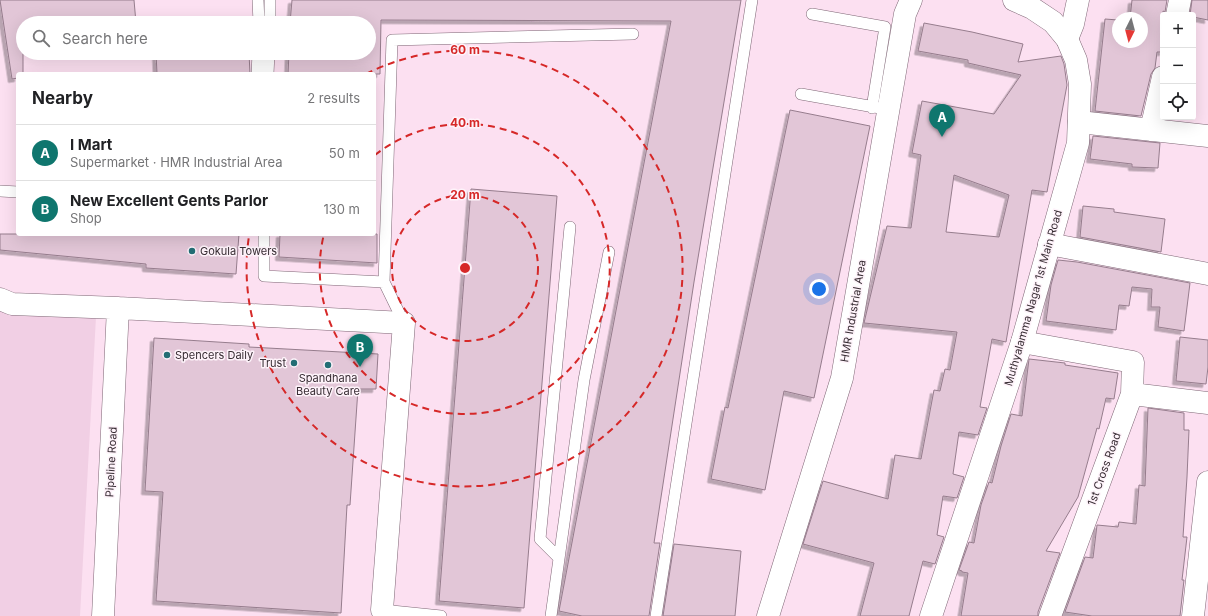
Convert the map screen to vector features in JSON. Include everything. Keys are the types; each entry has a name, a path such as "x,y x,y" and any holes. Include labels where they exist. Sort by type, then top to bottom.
{"street":[{"name":"HMR Industrial Area","path":"768,616 842,378 880,108 905,14 911,0"},
{"name":"Muthyalamma Nagar 1st Main Road","path":"931,616 1022,342 1078,143 1080,84 1076,60 1067,39 1053,22 1032,8 1014,0"},
{"path":"1067,39 1073,24 1078,0"},
{"path":"1178,12 1180,0"},
{"path":"1151,130 1161,84"},
{"path":"1079,122 1208,136"},
{"path":"1049,244 1208,274"},
{"path":"0,298 12,304 404,323 382,610"},
{"name":"Pipeline Road","path":"103,616 118,308"},
{"name":"1st Cross Road","path":"1022,342 1133,362 1132,394 1050,616"},
{"path":"1132,394 1208,402"},
{"path":"1193,616 1208,482"}],"lane":[{"path":"258,0 259,16"},
{"path":"270,0 270,16"},
{"path":"656,616 752,0"},
{"path":"801,94 880,108 885,26 812,14"},
{"path":"404,323 384,282 392,40 633,34"},
{"path":"257,72 258,60"},
{"path":"268,72 269,60"},
{"path":"0,191 16,192"},
{"path":"559,558 540,539 570,227"},
{"path":"264,236 264,276 384,282"},
{"path":"551,616 584,380 609,252"},
{"path":"382,610 441,616"},
{"path":"103,616 112,616"}],"shaded area":[{"path":"0,311 96,317 80,616 0,616"}],"building":[{"path":"0,0 134,0 135,16 16,16 16,60 23,60 23,72 16,72 16,78 12,79"},
{"path":"292,0 741,0 694,282 654,543 660,543 649,616 582,616 559,611 671,21 381,20 380,74 376,74 376,72 288,72 289,60 376,60 376,16 291,16"},
{"path":"1132,0 1167,0 1165,12 1160,12 1160,52 1157,52 1155,68 1151,74 1141,116 1095,111 1105,19 1112,20 1112,48 1148,48 1148,12 1131,12"},
{"path":"1192,0 1208,0 1208,20 1196,18 1196,12 1190,12"},
{"path":"924,23 972,32 1023,44 1018,62 1061,56 1064,64 1067,85 1047,192 1032,190 1006,342 992,339 980,407 987,408 978,435 959,432 953,474 964,477 957,498 943,496 937,535 944,537 935,564 923,561 909,616 860,616 874,563 803,544 823,481 888,499 895,455 921,459 934,390 940,391 945,369 950,370 957,332 864,323 887,226 911,228 921,155 912,153 922,101 994,114 1021,75 968,63 968,60 918,51","holes":["954,175 1009,195 999,237 946,232"]},
{"path":"156,60 249,60 250,72 157,72"},
{"path":"790,110 870,126 814,398 784,391 765,490 711,479 725,407 728,408"},
{"path":"1093,136 1160,143 1158,168 1132,167 1132,164 1090,159"},
{"path":"471,189 557,196 524,608 439,601"},
{"path":"1083,206 1114,209 1114,212 1165,219 1161,252 1080,237"},
{"path":"0,234 16,234 16,236 239,236 236,274 146,268 146,264 0,250"},
{"path":"377,234 377,263 279,257 280,236 376,236"},
{"path":"1058,260 1077,262 1190,283 1184,331 1158,327 1160,307 1151,307 1152,289 1132,287 1129,306 1119,305 1116,330 1046,321 1051,285"},
{"path":"1180,337 1208,340 1208,367 1206,384 1176,381"},
{"path":"154,338 249,344 249,347 378,354 376,389 358,389 350,505 347,505 341,613 156,601 163,492 145,491"},
{"path":"1029,359 1065,363 1065,365 1118,373 1114,399 1106,398 1099,429 1097,428 1078,497 1046,551 1060,553 1038,612 1038,616 961,616 968,573 959,570 969,542 974,543 981,505 989,482 992,483 1011,414 1022,416"},
{"path":"1148,408 1184,413 1184,430 1189,430 1183,537 1187,537 1180,616 1092,616 1065,612 1085,557 1093,558 1097,525 1118,527 1119,522 1136,524 1139,485 1145,486"},
{"path":"674,544 741,551 735,616 663,616"}],"place":[{"name":"I Mart","path":"942,137"},
{"name":"Gokula Towers","path":"192,251"},
{"name":"Spencers Daily","path":"167,355"},
{"name":"Trust","path":"294,363"},
{"name":"Spandhana Beauty Care","path":"328,365"},
{"name":"New Excellent Gents Parlor","path":"360,367"}]}
